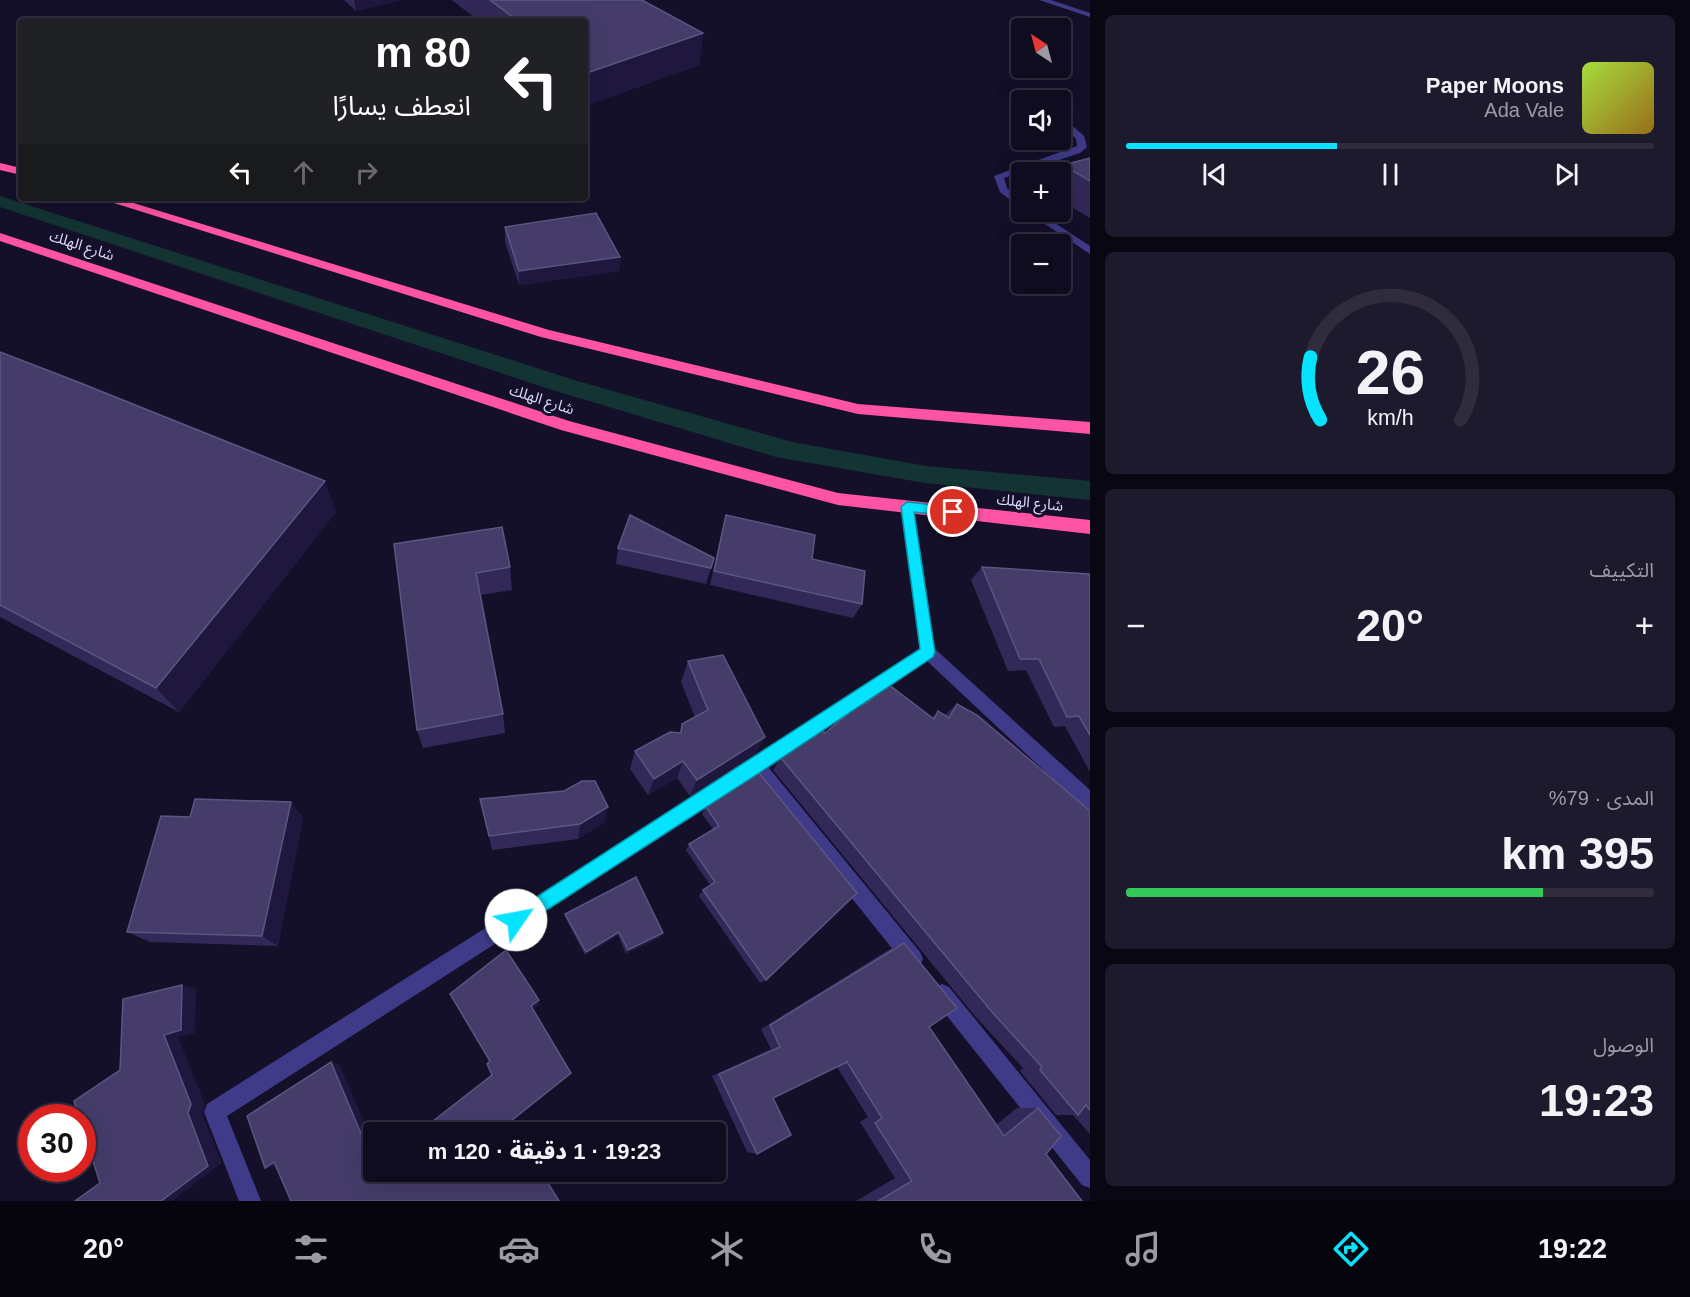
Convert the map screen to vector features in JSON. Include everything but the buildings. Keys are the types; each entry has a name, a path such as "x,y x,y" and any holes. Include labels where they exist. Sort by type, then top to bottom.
{"highway":[{"path":"0,166 18,171"},
{"path":"114,201 546,334 858,409 1090,428"},
{"name":"شارع الهلك","path":"0,237 566,426 838,499 1090,526"}],"street":[{"path":"1043,0 1090,15"},
{"path":"1043,162 1077,151 1082,147 1081,138 1071,128"},
{"path":"1011,172 999,176 999,184 1011,197"},
{"path":"1047,222 1090,250"},
{"path":"907,507 928,652 1090,802"},
{"path":"249,1201 215,1112 757,766 928,652"},
{"path":"757,766 1090,1177"}],"green space":[{"path":"0,196 574,380 792,442 926,466 1090,481 1090,500 925,483 776,457 549,389 0,207"}],"route":[{"path":"516,920 757,766 928,652 907,507 953,512"}]}
